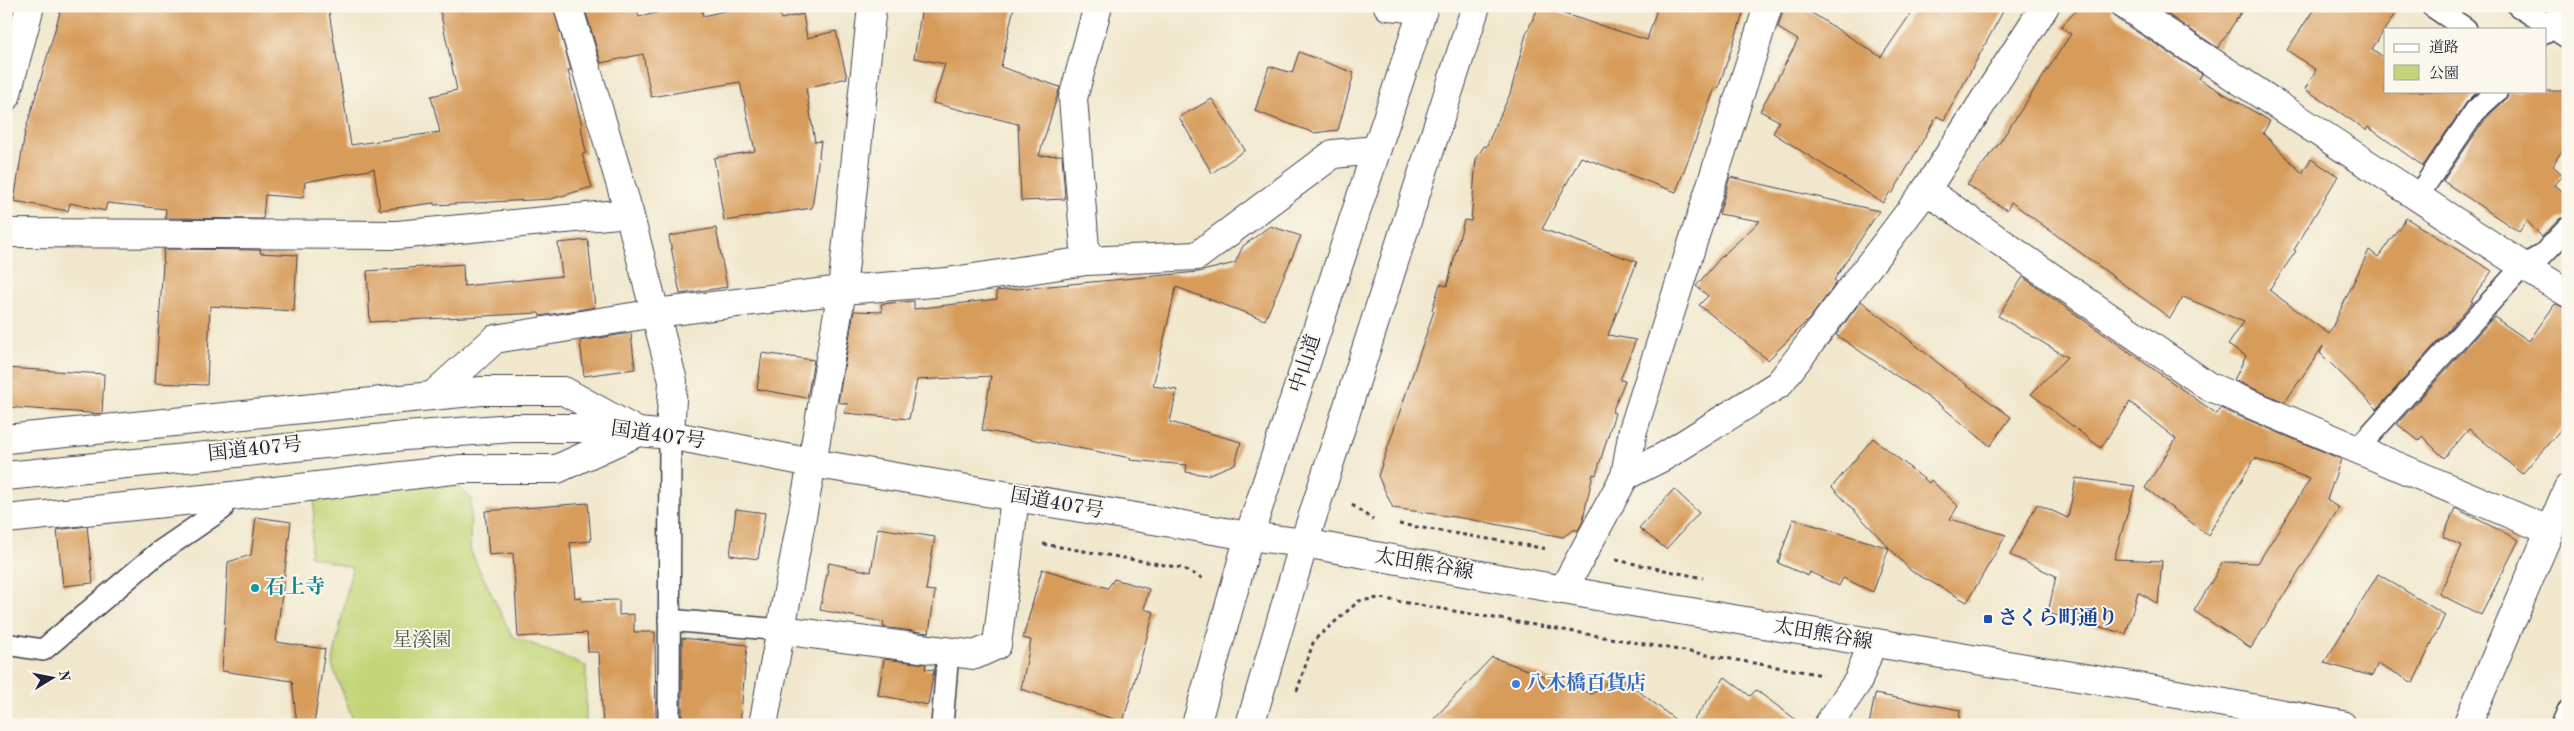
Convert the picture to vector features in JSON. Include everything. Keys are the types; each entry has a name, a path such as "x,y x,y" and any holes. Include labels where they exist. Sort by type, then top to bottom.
{"main road":[{"path":"6,97 30,6"},
{"path":"568,6 629,212 673,381 670,435"},
{"path":"763,725 842,290 872,6"},
{"path":"1086,261 1073,98 1098,6"},
{"path":"1388,6 1424,8"},
{"path":"1250,725 1304,543 1476,6"},
{"path":"1563,590 1625,476 1633,430 1768,6"},
{"path":"1625,476 1665,456 1779,384 1926,190 2045,6"},
{"path":"2126,6 2523,266 2568,293"},
{"name":"中山道","path":"1196,725 1248,536 1424,8"},
{"path":"432,396 495,339 656,313 842,290 947,282 1086,261 1197,256 1333,154 1376,150"},
{"path":"1926,190 2208,386 2548,530"},
{"path":"6,233 397,235 629,212"},
{"path":"6,438 482,391 564,391 638,432"},
{"name":"国道407号","path":"6,476 269,448 513,428 595,428 670,435 812,463 1248,536 1304,543"},
{"path":"6,519 223,497 461,469 557,469 638,432"},
{"path":"2467,725 2548,530 2568,488"},
{"path":"781,630 975,655 998,645 1015,497"},
{"name":"太田熊谷線","path":"1304,543 1872,644 2150,689 2342,725"},
{"path":"1828,725 1858,680 1872,644"}],"lane":[{"path":"2432,6 2465,28"},
{"path":"2518,6 2554,32 2564,6"},
{"path":"2417,197 2476,110 2496,92"},
{"path":"2357,449 2523,266 2542,255 2568,228"},
{"path":"669,725 670,435"},
{"path":"6,644 43,650 158,553 222,509 223,497"},
{"path":"669,620 781,630"},
{"path":"942,725 948,651"},
{"path":"2562,725 2568,711"}],"path":[{"path":"1351,495 1351,504 1372,520 1381,521"},
{"path":"1391,523 1582,554"},
{"path":"1010,538 1182,568 1204,579"},
{"path":"1295,697 1314,640 1359,602 1379,598 1858,680"}],"green space":[{"name":"星溪園","path":"317,477 449,478 471,498 470,550 512,636 586,666 586,725 355,725 332,665 352,568 310,556"}],"building":[{"path":"62,6 328,6 351,145 440,132 431,96 457,90 439,6 553,6 571,70 568,70 582,126 586,153 582,154 592,187 551,199 434,205 434,203 380,210 374,169 305,182 303,198 265,195 263,219 165,218 166,209 107,203 105,211 70,203 68,211 14,201 25,132"},
{"path":"584,6 637,6 639,17 685,6 701,6 703,16 747,6 779,6 781,19 803,14 807,38 836,31 847,78 806,88 815,142 821,141 812,208 724,221 714,158 755,151 740,82 651,97 643,54 601,63"},
{"path":"922,6 1014,6 1001,67 1060,87 1039,156 1062,155 1065,199 1021,201 1018,124 933,103 945,64 914,58"},
{"path":"1539,6 1647,40 1658,6 1724,6 1744,11 1718,89 1715,88 1676,192 1581,157 1542,229 1637,262 1608,335 1636,340 1620,380 1625,381 1612,412 1615,413 1596,475 1593,474 1582,523 1578,530 1573,530 1563,537 1468,519 1393,508 1378,476 1434,311 1432,310 1440,284 1447,286 1464,220 1471,221 1476,159 1484,146 1486,147 1510,94 1526,34"},
{"path":"1784,6 1801,6 1881,57 1916,6 2006,6 1944,120 1937,116 1892,194 1890,192 1883,203 1773,133 1779,121 1760,111 1798,40 1778,28"},
{"path":"2080,6 2111,6 2112,13 2117,19 2202,74 2199,79 2270,121 2263,133 2302,173 2311,159 2338,176 2294,250 2296,251 2269,290 2329,334 2369,250 2378,257 2406,218 2492,271 2471,301 2473,302 2377,409 2320,353 2323,346 2285,402 2234,380 2246,356 2228,345 2244,322 2183,297 2170,318 2011,202 2007,210 1967,185 2000,142 2071,34 2061,27"},
{"path":"2155,6 2245,6 2218,48"},
{"path":"2316,6 2400,6 2372,49 2384,57 2384,92 2477,92 2466,103 2423,166 2368,127 2366,130 2305,89 2316,70 2287,50"},
{"path":"1299,52 1354,73 1338,130 1314,133 1255,111 1269,66 1292,73"},
{"path":"2568,91 2568,143 2553,166 2563,175 2555,185 2568,196 2568,216 2559,219 2542,237 2527,221 2519,232 2443,181 2486,118 2505,100 2509,92"},
{"path":"1212,99 1245,150 1212,173 1179,117"},
{"path":"1730,177 1879,211 1834,280 1837,282 1810,318 1768,360 1699,305 1708,296 1696,286 1721,257 1760,221 1719,214"},
{"path":"1270,226 1301,236 1265,320 1176,287 1153,386 1177,390 1170,422 1241,442 1235,464 1207,475 1186,472 1187,465 1130,460 1131,458 982,430 991,376 917,380 909,419 844,413 848,404 838,402 854,311 882,312 881,304 914,301 914,309 997,299 996,291 1198,272 1235,263 1243,246"},
{"path":"716,228 727,287 680,294 669,236"},
{"path":"588,240 595,307 540,316 539,313 370,322 367,271 463,264 464,286 562,276 558,243"},
{"path":"164,249 261,250 260,253 297,255 294,311 210,306 207,385 155,383"},
{"path":"2023,277 2217,414 2220,408 2341,459 2327,500 2339,508 2251,648 2194,611 2223,562 2258,563 2310,479 2255,458 2208,535 2145,488 2176,439 2130,402 2101,448 2031,394 2067,357 1998,316"},
{"path":"1861,301 1948,371 2011,417 1990,446 1941,406 1836,335"},
{"path":"2555,304 2568,309 2568,421 2522,474 2469,429 2444,458 2422,436 2419,441 2397,424 2494,317 2529,341"},
{"path":"631,333 635,369 584,376 580,341"},
{"path":"762,353 814,360 807,398 757,389"},
{"path":"6,368 104,374 102,414 6,407"},
{"path":"1873,438 1929,483 1931,480 1958,506 1950,519 2006,535 1967,602 1911,571 1832,487"},
{"path":"2076,478 2135,486 2114,559 2162,561 2158,604 2138,592 2126,634 2048,613 2056,576 2010,555 2037,504 2068,518"},
{"path":"1674,489 1699,513 1666,549 1639,528"},
{"path":"588,503 591,541 570,543 575,598 581,597 581,601 619,600 619,615 634,614 634,632 655,632 656,725 603,725 599,652 588,652 587,633 518,637 513,553 489,555 485,511"},
{"path":"2455,508 2519,540 2481,615 2439,594 2462,546 2443,537"},
{"path":"736,509 765,513 758,559 730,555"},
{"name":"石上寺","path":"256,517 291,522 276,642 325,649 314,725 297,725 292,681 222,671 228,562 251,555"},
{"path":"1793,519 1889,548 1873,592 1843,578 1839,586 1810,572 1808,576 1778,563"},
{"path":"87,526 93,583 63,586 57,530"},
{"path":"878,528 935,537 926,590 935,591 929,633 883,627 884,622 820,610 829,563 871,572"},
{"path":"1042,569 1108,588 1114,579 1149,589 1144,609 1154,612 1123,722 1021,689 1031,640 1023,638"},
{"path":"2378,574 2445,615 2413,683 2378,663 2372,676 2324,663"},
{"path":"682,638 747,645 740,725 682,725"},
{"name":"八木橋百貨店","path":"1492,657 1592,694 1617,674 1682,725 1428,725"},
{"path":"884,659 926,664 925,669 934,670 928,705 878,695"},
{"path":"1725,677 1750,696 1756,690 1803,725 1690,725"},
{"path":"1875,694 1960,710 1959,725 1869,725"}],"place":[{"name":"石上寺","path":"255,588"},
{"name":"さくら町通り","path":"1988,619"},
{"name":"八木橋百貨店","path":"1516,684"}]}
